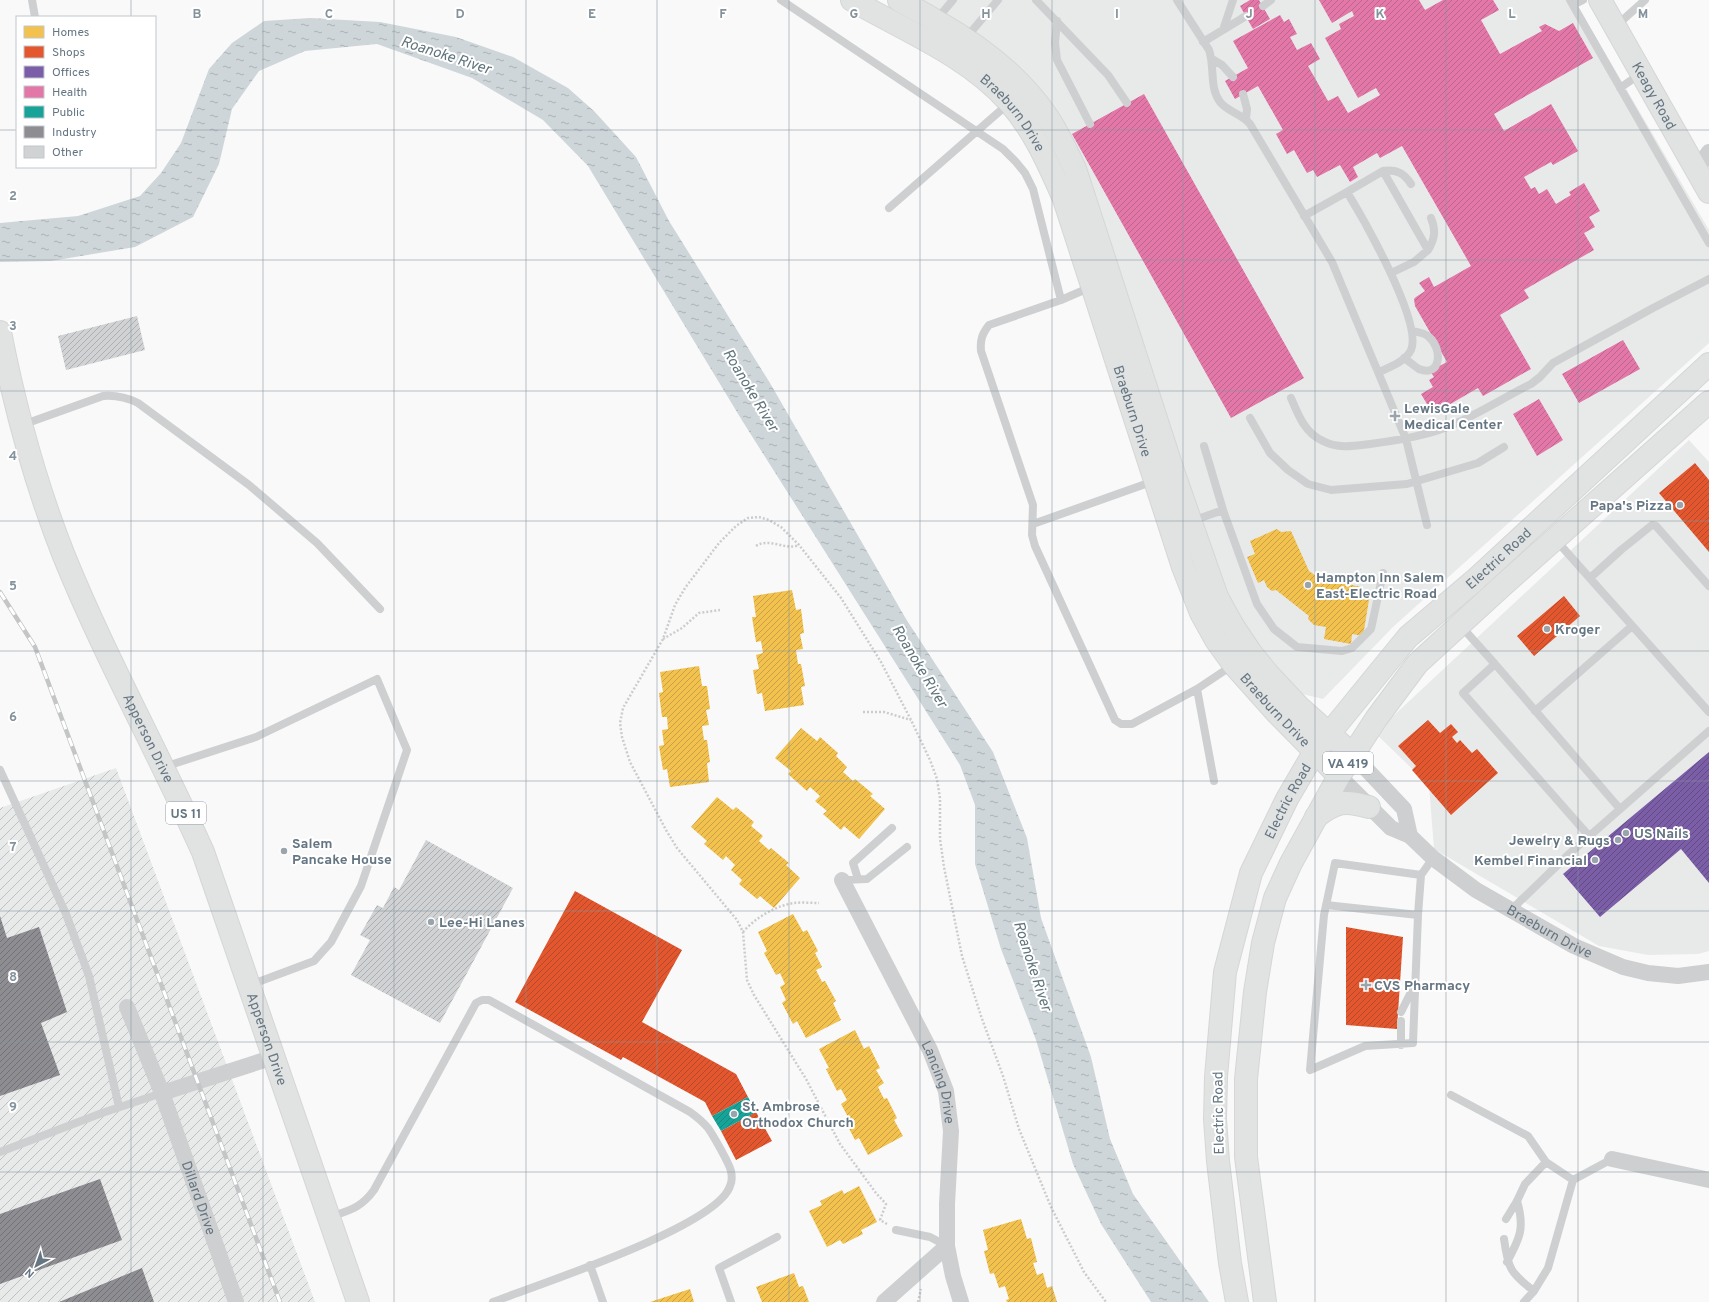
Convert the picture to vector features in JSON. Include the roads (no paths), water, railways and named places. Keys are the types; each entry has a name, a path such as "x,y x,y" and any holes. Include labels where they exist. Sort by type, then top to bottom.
{"main road":[{"name":"Braeburn Drive","path":"852,0 904,10 928,30 958,47 965,64 994,88 1018,96 1050,121 1062,140 1075,169 1101,282 1180,524 1208,602 1216,640 1234,665 1276,712 1339,776"},
{"name":"Keagy Road","path":"1600,0 1709,192"},
{"name":"Apperson Drive","path":"0,332 21,426 40,490 64,555 91,619 203,852 330,1217 358,1302"},
{"name":"Electric Road","path":"1237,1302 1230,1263 1218,1160 1216,1119 1216,1077 1225,972 1251,873 1287,799 1315,751 1408,637 1475,580 1709,364"},
{"name":"Electric Road","path":"1265,1302 1246,1158 1246,1079 1255,992 1263,943 1275,898 1291,863 1339,776 1376,719 1417,664 1459,624 1709,402"},
{"name":"Braeburn Drive","path":"1151,435 1155,480 1180,524"},
{"name":"Braeburn Drive","path":"1208,602 1233,626 1251,653 1299,708 1353,755"},
{"path":"1316,817 1337,803 1355,803 1369,807"}],"street":[{"path":"1696,170 1709,152"},
{"name":"Braeburn Drive","path":"1353,755 1404,809 1410,836"},
{"name":"Braeburn Drive","path":"1339,776 1392,828 1410,836 1433,858 1476,890 1574,946 1623,967 1648,973 1678,976 1709,972"},
{"name":"Lancing Drive","path":"842,880 930,1050 946,1091 951,1131 947,1204 947,1246 953,1276 961,1302"},
{"name":"Dillard Drive","path":"127,1007 162,1093 236,1302"},
{"path":"162,1093 274,1057"},
{"path":"1612,1159 1709,1180"},
{"path":"884,1302 947,1246"}],"lane":[{"path":"32,0 35,16"},
{"path":"781,0 1003,149 1016,162 1025,173 1033,190 1061,300"},
{"path":"928,30 953,0"},
{"path":"958,47 998,0"},
{"path":"1036,0 1108,75 1128,103"},
{"path":"1177,0 1212,59 1213,85 1217,96 1224,106 1246,119 1332,262 1406,438 1427,525"},
{"path":"1223,30 1233,0"},
{"path":"1262,6 1271,0"},
{"path":"1583,0 1571,3 1709,243"},
{"path":"1615,26 1645,0"},
{"path":"1203,42 1246,16"},
{"path":"1057,21 1055,43 1057,60 1090,124"},
{"path":"1212,59 1222,65 1233,77"},
{"path":"1620,88 1642,73"},
{"path":"1243,94 1247,109 1246,119"},
{"path":"889,208 1018,96"},
{"path":"1304,216 1383,171 1392,169 1400,172 1411,184"},
{"path":"1383,171 1428,250"},
{"path":"1347,192 1373,235 1391,273 1409,318 1412,331 1413,341 1411,351 1395,365 1379,372"},
{"path":"1391,273 1414,262 1428,250 1433,243 1434,234 1434,226 1431,218"},
{"path":"1291,398 1304,426 1318,438 1335,446 1348,447 1430,433 1459,422 1531,384 1540,377 1553,362 1709,279"},
{"path":"1101,282 1061,300 989,325 980,342 981,351 1033,505 1032,535 1035,546 1115,720 1121,724 1132,724 1197,689 1234,665"},
{"path":"1404,358 1419,368 1426,370 1435,366 1440,358 1436,345 1424,334 1412,331"},
{"path":"21,426 103,396 113,395 126,397 138,403 249,485 317,543 380,609"},
{"path":"1250,418 1270,452 1288,470 1308,484 1331,490 1407,484 1478,463 1504,447"},
{"path":"1204,446 1223,510 1257,604 1274,629 1297,647 1342,651 1352,648 1371,630 1383,573"},
{"path":"1033,524 1155,480"},
{"path":"1180,524 1223,510"},
{"path":"1590,578 1652,525 1656,526 1709,586"},
{"path":"1555,539 1709,712"},
{"path":"1459,624 1620,809"},
{"path":"1536,711 1632,626"},
{"path":"1495,664 1462,693 1590,836"},
{"path":"163,767 256,737 377,680 407,750 360,886 331,942 314,961 249,985"},
{"path":"1197,689 1214,781"},
{"path":"1511,910 1590,836 1709,731"},
{"path":"0,770 66,914 89,976 119,1107"},
{"path":"858,879 853,863 892,828"},
{"path":"842,880 867,879 907,847"},
{"path":"1421,875 1335,863 1326,905 1310,1070 1365,1046 1401,1045 1412,1043 1421,875 1433,858"},
{"path":"1326,905 1418,915"},
{"path":"1401,1045 1401,1017 1414,985"},
{"path":"330,1217 354,1208 366,1201 374,1190 476,1003 482,1000 489,1000 690,1112 702,1121 709,1130 731,1170 732,1180 726,1195 706,1211 684,1225 640,1246 493,1302"},
{"path":"0,1152 119,1107 162,1093"},
{"path":"1451,1094 1528,1136 1546,1162 1573,1180"},
{"path":"1524,1302 1534,1291 1548,1268 1573,1180 1612,1159"},
{"path":"1506,1219 1525,1184 1546,1162"},
{"path":"1507,1262 1518,1241 1522,1217 1517,1201"},
{"path":"896,1230 930,1237 947,1246"},
{"path":"731,1302 719,1268 777,1237"},
{"path":"1504,1239 1507,1262 1517,1278 1534,1291"},
{"path":"590,1265 603,1302"}],"water":[{"name":"Roanoke River","path":"310,18 380,22 456,37 513,57 568,88 594,111 636,157 669,221 770,383 906,619 993,752 1027,838 1041,918 1091,1057 1110,1139 1133,1194 1209,1302 1151,1302 1101,1224 1073,1164 1036,1040 1001,949 975,864 975,805 960,765 743,422 588,166 543,120 472,78 377,44 305,51 259,71 232,109 219,164 193,217 135,247 51,261 0,262 0,223 78,216 140,196 161,173 181,143 209,69 232,43 264,21"}],"railway":[{"path":"0,592 35,647 280,1302"}],"place":[{"name":"LewisGale Medical Center","path":"1395,416"},
{"name":"Papa's Pizza","path":"1680,505"},
{"name":"Hampton Inn Salem East-Electric Road","path":"1308,585"},
{"name":"Kroger","path":"1547,629"},
{"name":"US Nails","path":"1626,833"},
{"name":"Jewelry & Rugs","path":"1618,840"},
{"name":"Salem Pancake House","path":"284,851"},
{"name":"Kembel Financial","path":"1595,860"},
{"name":"Lee-Hi Lanes","path":"431,922"},
{"name":"CVS Pharmacy","path":"1366,985"},
{"name":"St. Ambrose Orthodox Church","path":"734,1114"}]}
